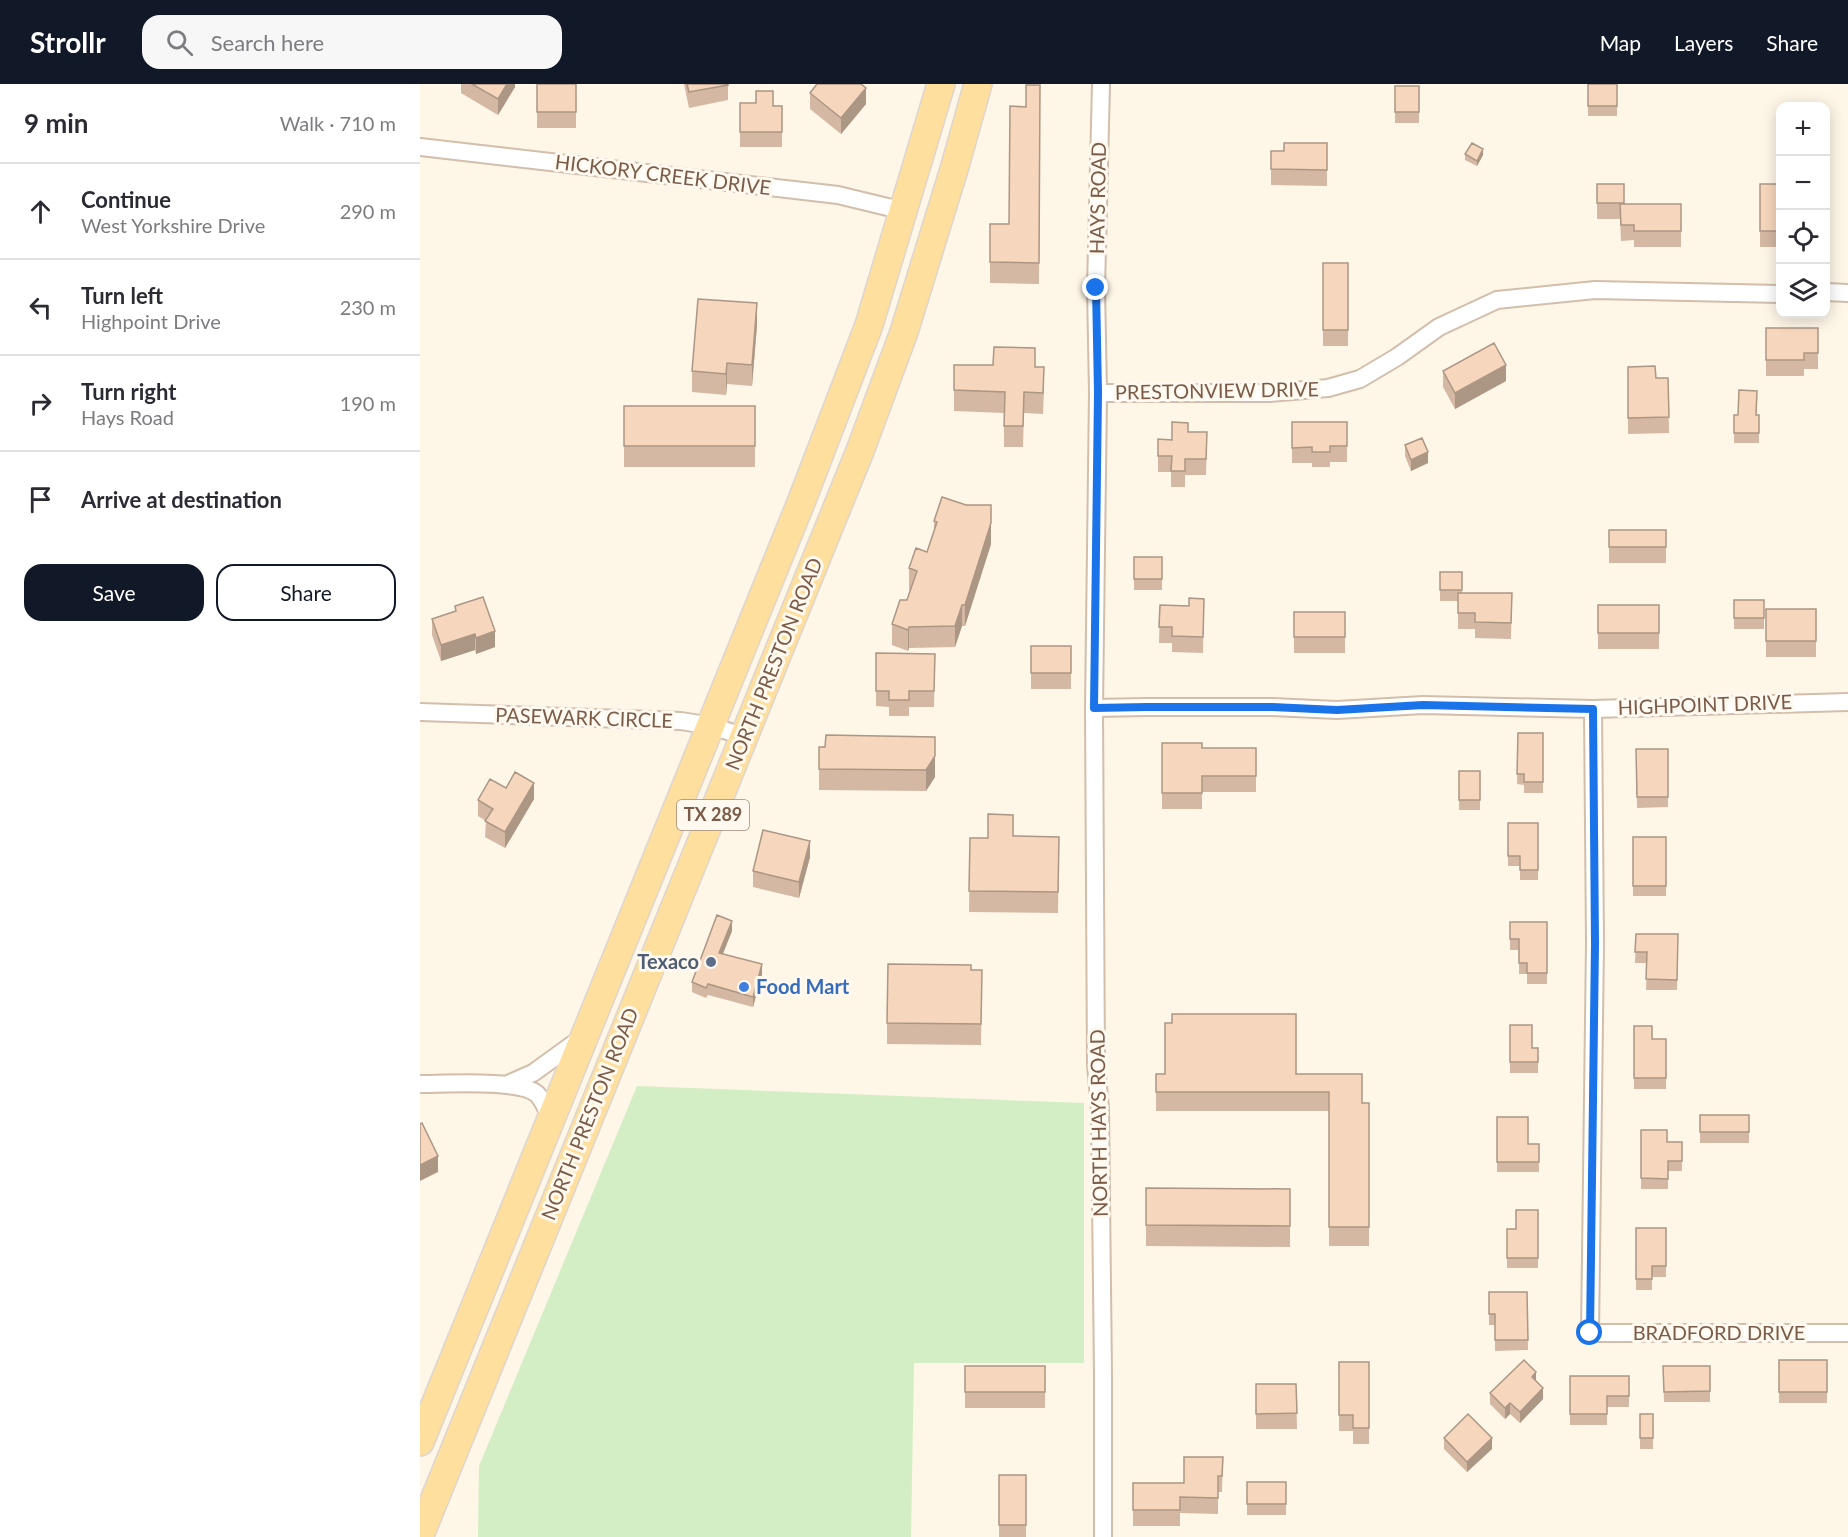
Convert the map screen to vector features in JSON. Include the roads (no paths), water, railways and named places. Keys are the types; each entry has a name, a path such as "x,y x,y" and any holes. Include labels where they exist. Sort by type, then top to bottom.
{"main road":[{"name":"NORTH PRESTON ROAD","path":"420,1442 802,501 864,336 941,84"},
{"name":"NORTH PRESTON ROAD","path":"420,1535 860,451 904,332 978,84"}],"street":[{"name":"HAYS ROAD","path":"1094,708 1098,393 1096,288 1101,84"},
{"name":"HICKORY CREEK DRIVE","path":"420,147 838,195 904,211"},
{"name":"PRESTONVIEW DRIVE","path":"1098,393 1278,393 1328,388 1360,379 1397,357 1439,327 1497,300 1595,290 1776,294"},
{"path":"1830,292 1848,293"},
{"name":"HIGHPOINT DRIVE","path":"1094,708 1261,707 1337,710 1423,705 1593,709 1848,702"},
{"name":"NORTH HAYS ROAD","path":"1094,708 1096,1065 1100,1109 1103,1537"},
{"name":"BRADFORD DRIVE","path":"1593,709 1595,943 1590,1333 1848,1333"},
{"name":"PASEWARK CIRCLE","path":"420,712 669,721 712,726 745,737"},
{"path":"507,1084 533,1073 586,1034"},
{"path":"420,1084 507,1084 527,1088 538,1094 551,1119"}],"place":[{"name":"Texaco","path":"711,962"},
{"name":"Food Mart","path":"744,987"}]}
